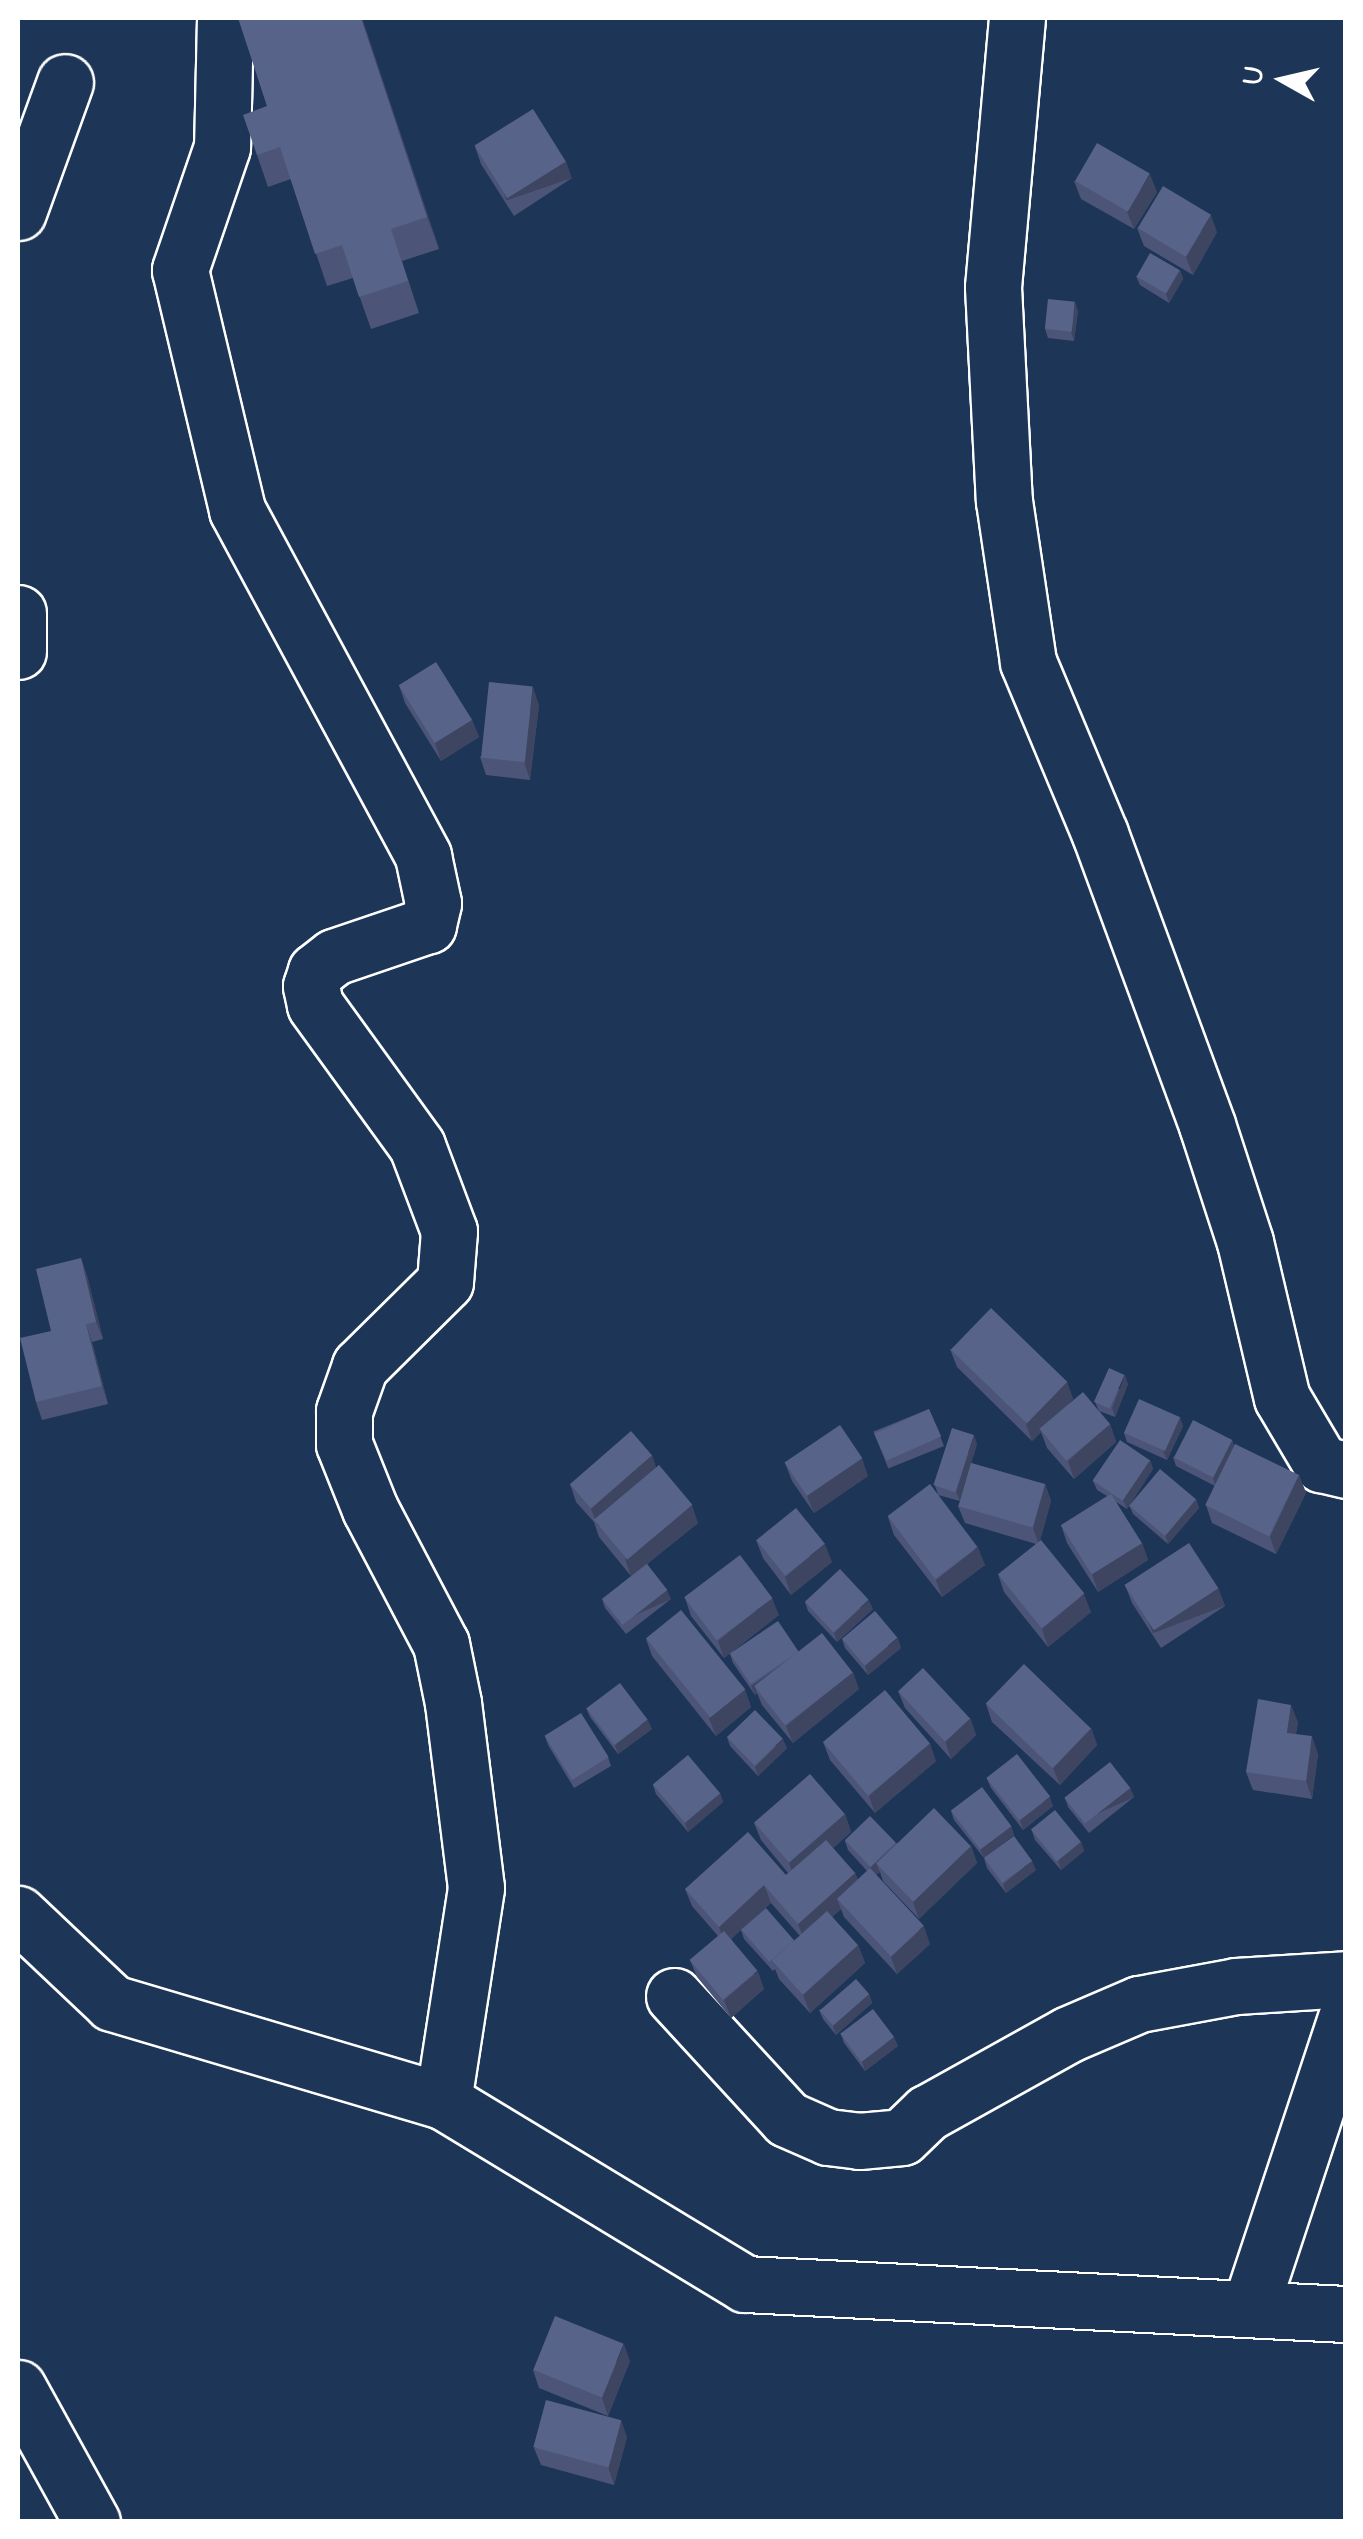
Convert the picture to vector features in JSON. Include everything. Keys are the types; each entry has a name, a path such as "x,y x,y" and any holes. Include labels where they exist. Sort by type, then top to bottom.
{"street":[{"path":"225,18 222,148 180,270 238,510 423,856 432,903 428,925 334,957 316,972 311,986 315,1004 417,1146 448,1231 445,1282 360,1366 344,1411 344,1444 370,1508 441,1644 456,1722 476,1888 444,2101"},
{"path":"1017,18 993,287 1004,501 1028,662 1100,834 1207,1126 1245,1242 1282,1398 1320,1464 1346,1470"},
{"path":"18,212 65,82"},
{"path":"18,613 18,651"},
{"path":"18,1914 112,2003 444,2101 745,2284 1252,2305 1346,2314"},
{"path":"674,1996 788,2118 828,2137 859,2141 902,2137 928,2112 1068,2034 1140,2004 1207,1989 1346,1979"},
{"path":"1252,2305 1346,2018"},
{"path":"18,2388 92,2522"}],"building":[{"path":"238,18 361,18 427,217 391,229 408,281 359,297 342,245 315,254 280,147 257,155 243,115 267,106"},
{"path":"533,109 566,162 507,198 474,146"},
{"path":"1097,143 1150,174 1128,212 1075,181"},
{"path":"1163,186 1211,215 1186,257 1138,228"},
{"path":"1150,253 1179,270 1166,293 1136,276"},
{"path":"1048,299 1075,302 1072,332 1045,329"},
{"path":"436,662 472,720 435,743 399,685"},
{"path":"489,682 533,687 525,762 481,758"},
{"path":"81,1258 96,1322 86,1324 102,1386 36,1402 20,1338 51,1331 36,1269"},
{"path":"991,1308 1067,1382 1027,1423 951,1350"},
{"path":"1109,1368 1125,1375 1109,1409 1094,1402"},
{"path":"1083,1392 1110,1424 1066,1461 1039,1429"},
{"path":"1139,1399 1180,1417 1165,1451 1124,1433"},
{"path":"929,1409 941,1436 886,1461 874,1433"},
{"path":"1193,1420 1232,1440 1213,1477 1174,1457"},
{"path":"840,1425 862,1458 807,1496 784,1462"},
{"path":"952,1428 974,1435 955,1492 933,1485"},
{"path":"631,1431 652,1455 591,1508 570,1484"},
{"path":"1120,1440 1150,1460 1122,1501 1093,1481"},
{"path":"1235,1444 1299,1475 1269,1536 1205,1505"},
{"path":"971,1463 1045,1484 1033,1527 959,1506"},
{"path":"659,1465 692,1505 627,1559 594,1520"},
{"path":"1160,1469 1196,1499 1165,1536 1129,1506"},
{"path":"930,1484 978,1547 935,1579 888,1516"},
{"path":"1111,1494 1142,1543 1092,1574 1061,1525"},
{"path":"796,1508 825,1544 785,1576 756,1540"},
{"path":"1041,1540 1084,1594 1042,1628 998,1575"},
{"path":"1189,1543 1218,1588 1154,1630 1124,1585"},
{"path":"740,1555 772,1598 717,1640 684,1597"},
{"path":"647,1564 667,1590 622,1625 602,1599"},
{"path":"840,1569 869,1600 834,1632 805,1602"},
{"path":"681,1610 745,1689 710,1718 646,1638"},
{"path":"875,1611 897,1638 865,1665 842,1639"},
{"path":"778,1621 799,1652 751,1684 730,1653"},
{"path":"822,1633 853,1672 785,1725 754,1686"},
{"path":"1024,1664 1091,1729 1053,1768 986,1704"},
{"path":"923,1668 970,1718 945,1742 898,1691"},
{"path":"620,1683 648,1720 614,1745 586,1708"},
{"path":"885,1690 930,1744 868,1796 823,1742"},
{"path":"1258,1699 1291,1705 1287,1733 1312,1736 1306,1781 1246,1772"},
{"path":"755,1710 783,1739 755,1766 727,1737"},
{"path":"581,1713 609,1757 572,1780 545,1736"},
{"path":"1017,1754 1050,1797 1020,1821 986,1778"},
{"path":"688,1755 720,1793 685,1823 653,1785"},
{"path":"1110,1762 1130,1788 1085,1824 1064,1798"},
{"path":"810,1774 845,1814 789,1863 754,1823"},
{"path":"982,1787 1011,1826 980,1850 951,1810"},
{"path":"934,1808 971,1846 913,1902 876,1864"},
{"path":"1055,1810 1081,1842 1057,1861 1031,1830"},
{"path":"870,1816 896,1843 871,1867 845,1840"},
{"path":"748,1832 786,1875 826,1840 855,1873 798,1924 764,1885 719,1927 685,1889"},
{"path":"1014,1836 1032,1861 1002,1883 984,1858"},
{"path":"870,1868 924,1926 891,1956 837,1899"},
{"path":"766,1908 794,1940 769,1962 741,1930"},
{"path":"827,1911 858,1945 803,1995 772,1961"},
{"path":"724,1931 757,1971 723,2000 690,1960"},
{"path":"856,1979 869,1994 833,2026 820,2010"},
{"path":"873,2009 894,2037 861,2062 840,2034"},
{"path":"555,2316 624,2344 602,2397 533,2370"},
{"path":"546,2400 621,2420 609,2468 533,2447"}]}
